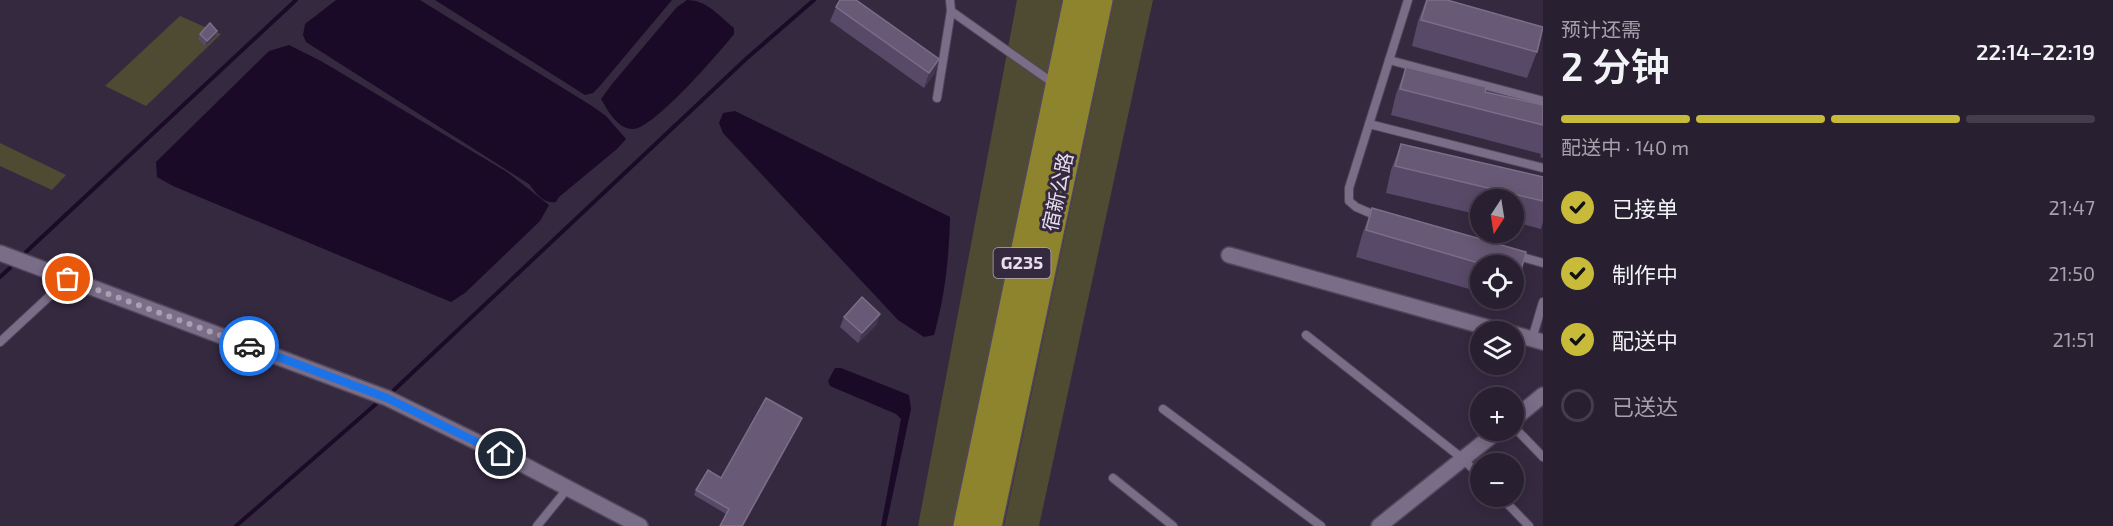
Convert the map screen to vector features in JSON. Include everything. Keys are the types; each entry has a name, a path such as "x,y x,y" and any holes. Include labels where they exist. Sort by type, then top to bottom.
{"highway":[{"name":"宿新公路","path":"967,526 1077,0"},
{"name":"宿新公路","path":"988,526 1099,0"}],"street":[{"path":"0,253 387,398 640,526"},
{"path":"1229,255 1470,322"},
{"path":"1524,410 1543,395"},
{"path":"1379,526 1485,441"}],"lane":[{"path":"937,98 951,11 950,0"},
{"path":"1383,218 1371,215 1349,201 1349,188 1408,0"},
{"path":"951,11 1059,87"},
{"path":"1389,60 1543,101"},
{"path":"1369,124 1543,168"},
{"path":"1509,253 1543,263"},
{"path":"0,342 68,279"},
{"path":"1538,341 1543,302"},
{"path":"1306,335 1470,466"},
{"path":"1163,410 1321,526"},
{"path":"1524,437 1543,457"},
{"path":"1113,478 1173,526"},
{"path":"537,526 568,488"},
{"path":"1511,507 1529,526"}],"shaded area":[{"path":"336,0 420,0 592,106 606,116 626,139 556,202 544,200 529,184 306,42 303,35 305,24"},
{"path":"435,0 672,0 599,87 593,93 585,95"},
{"path":"687,0 701,3 712,10 734,28 734,34 686,88 656,116 634,129 623,126 614,119 601,99 677,7"},
{"path":"1017,0 1062,0 955,526 918,526"},
{"path":"1114,0 1153,0 1039,526 1004,526"},
{"path":"180,16 221,34 146,106 105,86"},
{"path":"289,45 321,61 507,172 549,205 540,221 465,293 451,302 173,186 157,177 156,162 269,51"},
{"path":"735,111 950,217 946,277 934,335 924,337 898,320 723,133 719,123 723,113"},
{"path":"0,143 66,175 52,190 0,166"},
{"path":"835,368 841,368 909,395 911,409 886,526 881,526 901,419 896,414 830,386 828,381"}],"building":[{"path":"840,0 856,0 939,59 929,73 836,7"},
{"path":"1427,0 1447,0 1543,27 1537,52 1421,20"},
{"path":"210,23 217,31 207,41 200,34"},
{"path":"1406,67 1486,87 1485,92 1543,105 1543,125 1400,89"},
{"path":"1401,144 1543,177 1543,201 1524,197 1524,189 1492,189 1395,166"},
{"path":"1372,208 1470,236 1470,243 1494,243 1526,252 1524,259 1524,255 1470,255 1470,260 1366,230"},
{"path":"862,297 880,314 862,333 844,317"},
{"path":"766,398 802,418 742,526 720,526 729,509 696,490 708,470 721,478"}],"waterway":[{"path":"26,252 296,0"},
{"path":"394,390 747,58 814,0"},
{"path":"0,277 10,268"},
{"path":"236,526 376,404"}],"way so far":[{"path":"68,279 249,346"}],"route":[{"path":"249,346 387,398 501,454"}]}
